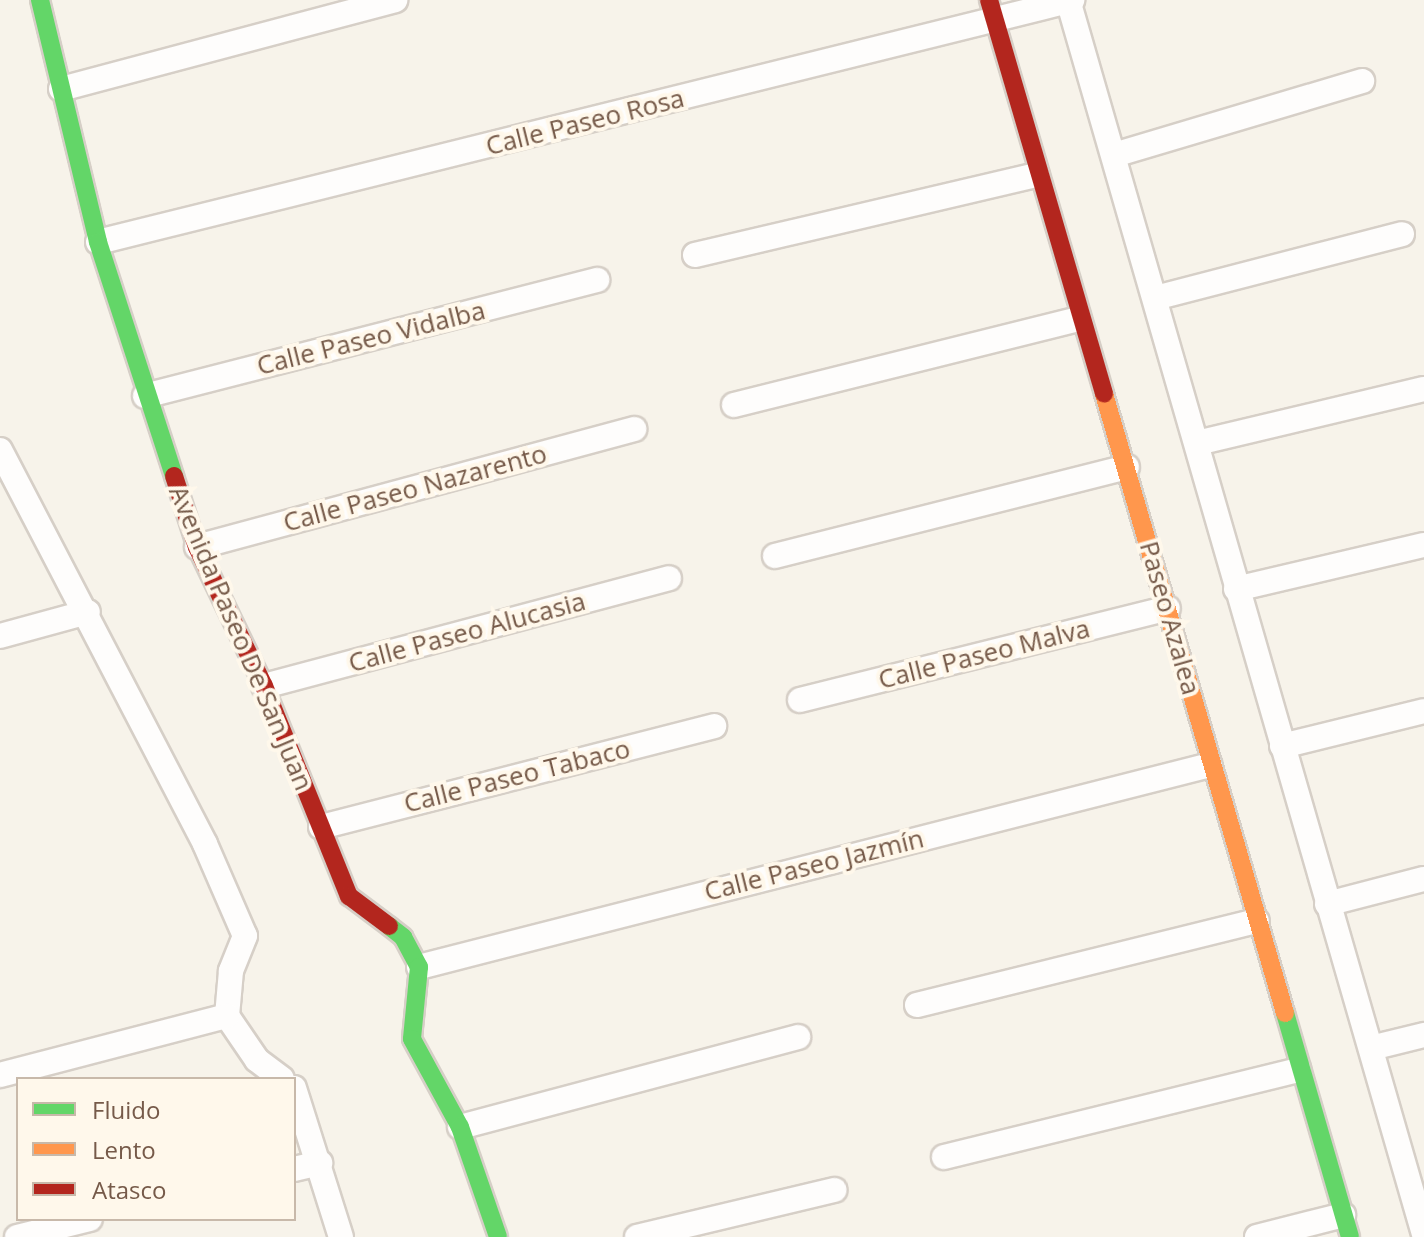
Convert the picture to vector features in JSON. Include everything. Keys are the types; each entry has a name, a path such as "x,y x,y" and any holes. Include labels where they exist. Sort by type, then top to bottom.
{"street":[{"name":"Avenida Paseo De San Juan","path":"40,0 98,242 145,396 197,547 264,686 349,896 403,937 419,967"},
{"path":"61,89 395,0"},
{"path":"1069,0 1159,297 1236,589 1327,904 1419,1196 1424,1234"},
{"name":"Calle Paseo Rosa","path":"98,242 992,10 1069,0"},
{"name":"Paseo Azalea","path":"992,10 1078,319 1127,467 1298,1070 1347,1226"},
{"path":"1114,155 1362,81"},
{"path":"695,255 1037,175"},
{"path":"1159,297 1402,234"},
{"name":"Calle Paseo Vidalba","path":"145,396 597,280"},
{"path":"734,405 1078,319"},
{"path":"1197,443 1424,389"},
{"name":"Calle Paseo Nazarento","path":"197,547 634,429"},
{"path":"3,463 88,612 245,936 231,971 227,1016 257,1060 279,1077"},
{"path":"775,556 1127,467"},
{"path":"1236,589 1424,545"},
{"name":"Calle Paseo Alucasia","path":"264,686 669,578"},
{"name":"Calle Paseo Malva","path":"800,700 1168,608"},
{"path":"0,636 88,612"},
{"path":"1282,746 1424,711"},
{"name":"Calle Paseo Tabaco","path":"321,827 714,726"},
{"name":"Calle Paseo Jazmín","path":"419,967 1210,765"},
{"path":"1327,904 1424,879"},
{"path":"917,1005 1257,921"},
{"path":"419,967 412,1039 460,1127 498,1237"},
{"path":"0,1075 227,1016"},
{"path":"1371,1048 1424,1035"},
{"path":"460,1127 798,1037"},
{"path":"944,1157 1298,1070"},
{"path":"296,1094 341,1237"},
{"path":"296,1169 320,1163"},
{"path":"637,1237 834,1190"},
{"path":"17,1237 82,1221"},
{"path":"1257,1237 1347,1226"}],"traffic: fast":[{"path":"40,0 98,242 174,476"},
{"path":"389,926 403,937 419,967 412,1039 460,1127 498,1237"},
{"path":"1285,1013 1350,1237"}],"traffic: slow":[{"path":"1104,394 1285,1013"}],"traffic: jam":[{"path":"989,0 1104,394"},
{"path":"174,476 197,547 264,686 349,896 389,926"}]}
